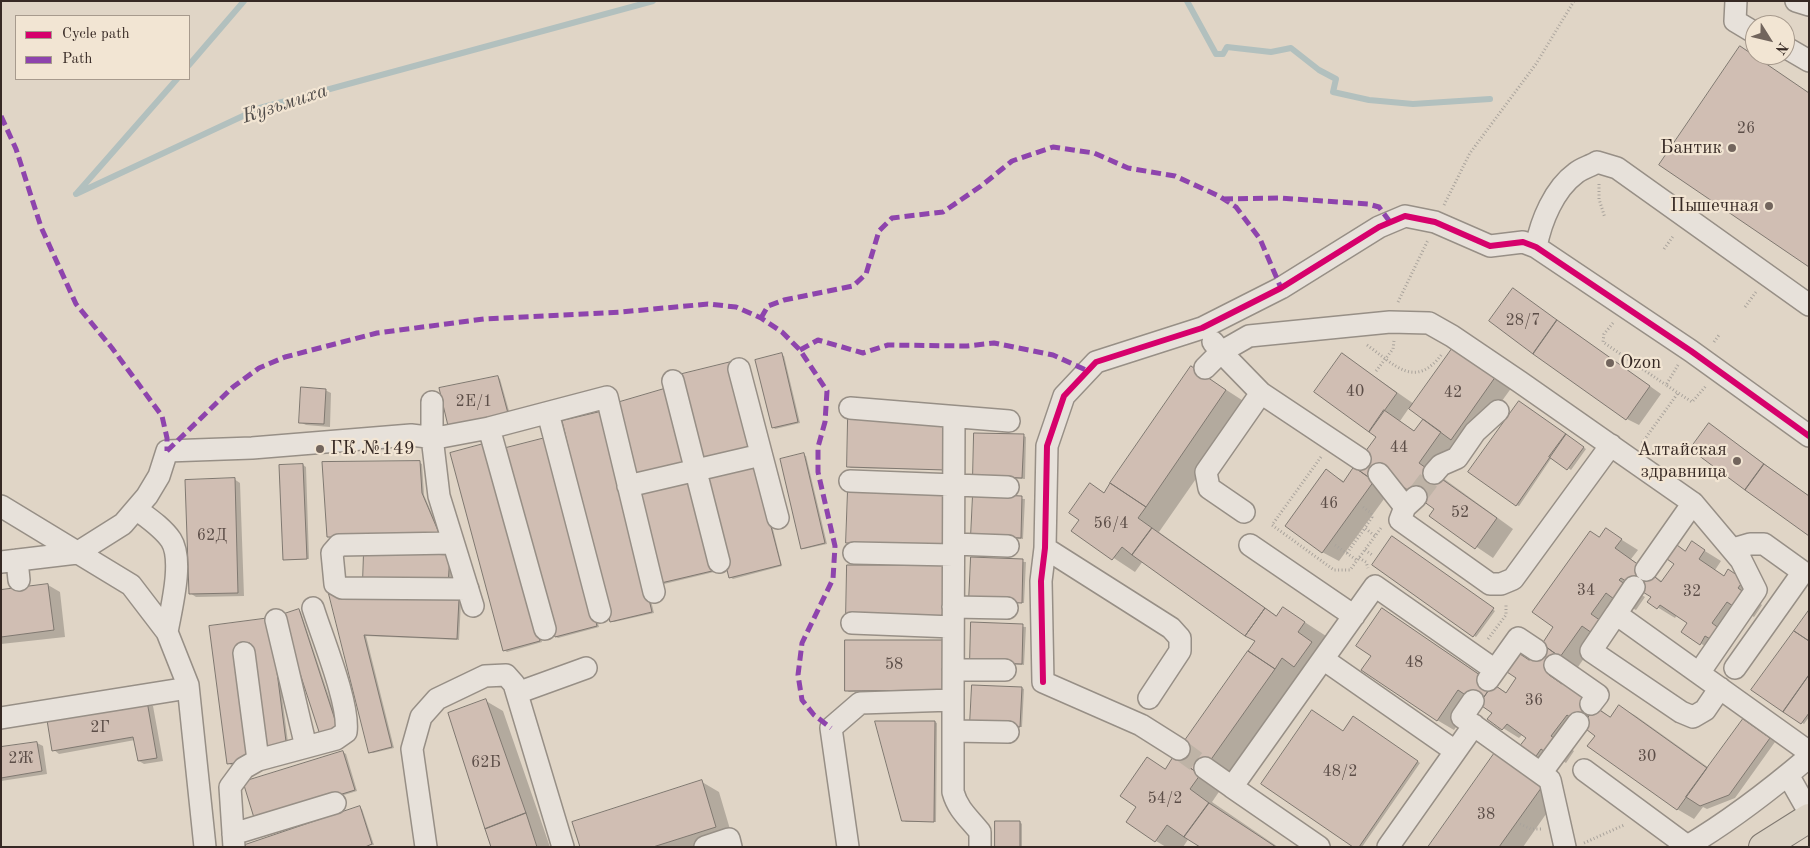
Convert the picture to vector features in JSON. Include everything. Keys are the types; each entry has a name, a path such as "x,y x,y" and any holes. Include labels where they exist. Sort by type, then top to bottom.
{"main road":[{"path":"1763,847 1809,818"}],"street":[{"path":"1736,1 1735,21 1745,27"},
{"path":"1796,1 1809,5"},
{"path":"1795,53 1809,61"},
{"path":"1536,247 1540,224 1562,187 1576,172 1597,162 1617,168 1809,305"},
{"path":"1179,750 1141,725 1043,682 1041,581 1046,548 1047,446 1064,396 1096,362 1202,328 1281,288 1379,228 1405,216 1435,222 1490,246 1522,242 1536,247 1691,351 1809,436"},
{"path":"1205,368 1221,352 1249,336 1342,327 1394,313 1429,323 1454,337 1693,503 1733,549 1756,590 1699,673"},
{"path":"1202,328 1221,352 1261,393 1360,459"},
{"path":"739,369 778,518"},
{"path":"673,381 719,562"},
{"path":"1244,512 1209,488 1206,472 1261,393"},
{"path":"13,567 76,553 123,524 159,476 167,451 252,448 411,435 432,437 489,428 607,397 654,592"},
{"path":"432,402 432,437 439,496 454,543 470,597 342,588 335,584 332,553 338,545 454,543"},
{"path":"850,408 1008,421"},
{"path":"1434,473 1441,465 1457,458 1475,432 1498,411"},
{"path":"548,413 600,612"},
{"path":"954,417 953,792 956,804 962,814 980,832 980,847"},
{"path":"489,428 545,629"},
{"path":"1379,474 1411,502 1400,520 1405,525 1490,584 1501,584 1513,579 1611,445"},
{"path":"628,486 761,456"},
{"path":"850,481 1008,487"},
{"path":"1693,503 1591,651 1681,712 1693,717 1705,710 1720,688"},
{"path":"1,506 131,585 167,632 188,688 206,847"},
{"path":"136,509 161,529 172,542 177,564 167,632"},
{"path":"1733,549 1750,544 1764,544 1803,572 1735,668"},
{"path":"1250,545 1354,616"},
{"path":"854,553 954,550 1008,546"},
{"path":"1046,548 1170,628 1180,638 1180,651 1149,698"},
{"path":"1232,787 1374,586 1475,656 1491,675 1518,638 1536,650"},
{"path":"314,608 347,721 346,732 336,739 258,760 244,768 230,787 233,840 335,803"},
{"path":"852,623 953,617 1006,608"},
{"path":"1616,614 1809,752"},
{"path":"276,620 306,747"},
{"path":"244,654 258,760"},
{"path":"1323,659 1455,751"},
{"path":"1555,665 1598,695 1591,704"},
{"path":"517,693 586,668"},
{"path":"953,670 1005,670"},
{"path":"426,847 412,749 421,717 437,699 484,676 506,675 514,684 564,847"},
{"path":"1,718 188,688"},
{"path":"848,847 831,728 860,703 953,700"},
{"path":"1473,701 1462,717 1550,780 1565,847"},
{"path":"1541,773 1578,723"},
{"path":"1388,847 1474,725"},
{"path":"954,731 1008,732"},
{"path":"1584,770 1686,846 1719,828 1809,757"},
{"path":"1205,768 1320,847"},
{"path":"1788,775 1809,812"},
{"path":"705,847 729,839 731,847"}],"path":[{"path":"1376,371 1394,345 1394,313 1435,222 1470,152 1536,64 1574,1"},
{"path":"1605,218 1598,199 1599,184 1610,166"},
{"path":"1616,319 1604,334 1604,342 1692,402 1711,379"},
{"path":"1342,327 1400,369 1419,374 1427,371 1454,337"},
{"path":"1713,343 1719,335"},
{"path":"1666,385 1668,379 1683,359"},
{"path":"1631,459 1678,392"},
{"path":"1333,440 1272,525 1334,570 1350,570 1365,550 1375,536 1365,528"},
{"path":"1347,553 1372,517 1371,513 1363,507"},
{"path":"1335,545 1366,562"},
{"path":"1365,550 1372,555"},
{"path":"1475,656 1506,615"},
{"path":"1598,838 1644,815"}],"building":[{"path":"1740,46 1745,49 1745,65 1768,65 1809,93 1809,267 1659,165"},
{"path":"1513,288 1557,320 1533,354 1489,321"},
{"path":"1557,320 1650,386 1626,420 1533,354"},
{"path":"1454,346 1496,376 1451,440 1409,409"},
{"path":"782,353 798,422 772,428 755,360"},
{"path":"1342,353 1397,393 1369,432 1314,392"},
{"path":"731,362 754,450 701,464 678,375"},
{"path":"1191,366 1226,390 1146,507 1110,483"},
{"path":"498,376 509,417 449,430 439,388"},
{"path":"301,387 326,389 324,424 299,423"},
{"path":"664,389 684,468 632,479 613,404"},
{"path":"1519,401 1566,434 1516,506 1468,472"},
{"path":"1384,410 1414,431 1423,419 1441,432 1419,463 1429,470 1412,493 1381,471 1374,481 1354,467 1376,437 1369,432"},
{"path":"604,411 652,612 610,622 562,421"},
{"path":"848,418 946,421 945,470 847,467"},
{"path":"1709,423 1764,464 1745,490 1690,449"},
{"path":"974,433 1024,434 1022,478 973,476"},
{"path":"1566,434 1584,447 1567,470 1549,457"},
{"path":"549,437 597,626 555,637 506,448"},
{"path":"487,443 540,641 503,651 450,453"},
{"path":"804,453 825,543 801,549 780,459"},
{"path":"420,461 422,493 442,540 327,537 322,462"},
{"path":"303,464 307,559 283,560 279,465"},
{"path":"1764,464 1809,496 1809,536 1745,490"},
{"path":"755,465 781,565 729,578 704,478"},
{"path":"1354,467 1374,481 1322,553 1285,526 1326,469 1343,482"},
{"path":"1429,470 1497,518 1475,549 1429,516 1434,509 1412,493"},
{"path":"235,478 238,593 189,594 185,480"},
{"path":"689,478 712,571 661,583 637,492"},
{"path":"1090,483 1104,493 1110,483 1146,507 1138,518 1152,528 1132,555 1122,547 1112,560 1071,531 1079,520 1069,513"},
{"path":"848,489 946,491 945,545 846,543"},
{"path":"973,494 1022,496 1021,538 971,536"},
{"path":"1152,528 1265,608 1245,636 1132,555"},
{"path":"1606,528 1622,539 1615,548 1650,573 1638,589 1621,578 1619,580 1629,587 1618,602 1606,593 1591,614 1601,621 1592,633 1582,626 1560,657 1542,644 1553,627 1532,612 1590,531 1599,537"},
{"path":"1392,536 1494,608 1473,637 1372,565"},
{"path":"1692,541 1705,550 1699,559 1724,576 1728,569 1744,580 1738,588 1746,594 1736,608 1727,602 1712,623 1720,629 1712,640 1705,636 1700,645 1681,632 1687,623 1660,605 1657,609 1647,602 1651,597 1638,589 1650,573 1661,582 1674,564 1667,559 1677,545 1685,551"},
{"path":"364,551 450,555 448,585 363,581"},
{"path":"971,557 1023,559 1022,603 969,601"},
{"path":"847,565 945,565 944,618 846,617"},
{"path":"48,584 54,630 1,637 1,590"},
{"path":"329,594 459,599 457,639 364,635 392,747 369,753"},
{"path":"1283,607 1305,622 1298,632 1312,642 1294,667 1282,658 1275,669 1248,651 1255,641 1245,636 1265,608 1276,616"},
{"path":"1382,608 1493,684 1479,704 1458,690 1437,721 1361,670 1371,656 1356,646"},
{"path":"299,609 339,732 321,738 281,615"},
{"path":"1809,610 1809,641 1794,631"},
{"path":"270,618 287,749 265,752 250,643 236,645 252,761 227,764 209,626"},
{"path":"971,622 1023,624 1022,664 970,662"},
{"path":"1794,631 1809,641 1809,675 1783,712 1751,690"},
{"path":"845,640 944,640 944,690 845,691"},
{"path":"1542,644 1560,657 1549,675 1562,684 1565,680 1584,693 1581,697 1595,707 1582,726 1567,715 1551,736 1558,741 1548,754 1541,749 1534,759 1518,748 1526,738 1507,724 1502,730 1487,719 1492,713 1479,704 1493,684 1506,693 1516,678 1507,672 1520,654 1529,660"},
{"path":"1248,651 1275,669 1200,775 1174,756"},
{"path":"1809,675 1809,713 1801,724 1783,712"},
{"path":"972,685 1022,687 1020,727 970,724"},
{"path":"486,699 526,813 485,829 448,713"},
{"path":"147,701 157,758 138,761 133,737 52,751 47,720"},
{"path":"1619,705 1707,768 1677,810 1587,746 1595,736 1582,726 1595,707 1610,717"},
{"path":"1312,710 1343,731 1353,716 1418,761 1359,847 1353,847 1261,784"},
{"path":"1743,719 1770,738 1729,795 1700,806 1686,797"},
{"path":"875,721 935,721 934,822 902,821"},
{"path":"37,742 42,771 1,778 1,747"},
{"path":"343,751 355,790 255,821 243,782"},
{"path":"1496,751 1544,784 1499,847 1428,847"},
{"path":"1174,756 1200,775 1190,789 1209,803 1184,837 1167,825 1155,842 1126,822 1136,807 1120,796 1147,757 1165,769"},
{"path":"702,780 716,827 653,847 580,847 572,822"},
{"path":"1209,803 1276,847 1200,847 1184,837"},
{"path":"360,806 372,844 365,847 246,847 245,845"},
{"path":"526,813 537,847 491,847 485,829"},
{"path":"995,821 1020,821 1020,847 995,847"}],"waterway":[{"name":"Кузьмиха","path":"190,64 244,1"},
{"name":"Кузьмиха","path":"76,194 260,108 653,1"},
{"name":"Кузьмиха","path":"1187,1 1216,54 1223,54 1227,47 1271,52 1291,48 1319,70 1336,79 1333,92 1369,100 1413,104 1490,99"},
{"name":"Кузьмиха","path":"77,193 176,80"}],"tunnel":[{"path":"1416,497 1434,473"},
{"path":"1179,749 1205,768"}],"marked path":[{"path":"1,116 16,149 41,227 76,304 112,348 162,416 167,438 167,451"},
{"path":"761,318 768,306 784,300 853,286 866,274 879,231 892,218 943,212 981,186 1012,161 1053,147 1094,153 1128,168 1175,176 1219,196 1236,207 1260,239 1281,288"},
{"path":"1223,199 1278,198 1368,204 1379,207 1390,222"},
{"path":"167,451 233,387 259,368 285,357 377,333 484,319 621,312 708,304 736,307 761,318 782,332 800,350 827,391 825,422 818,447 818,472 835,546 833,579 802,643 798,675 802,700 814,715 831,728"},
{"path":"800,350 818,340 863,353 888,345 967,346 994,343 1053,355 1088,371"}],"cycle path":[{"path":"1043,682 1041,581 1045,548 1047,446 1064,396 1096,362 1202,328 1281,288 1379,227 1405,216 1435,222 1490,246 1523,242 1536,247 1691,351 1809,436"}],"place":[{"name":"Бантик","path":"1732,148"},
{"name":"Пышечная","path":"1769,206"},
{"name":"Ozon","path":"1610,363"},
{"name":"ГК №149","path":"320,449"},
{"name":"Алтайская здравница","path":"1737,461"}]}
